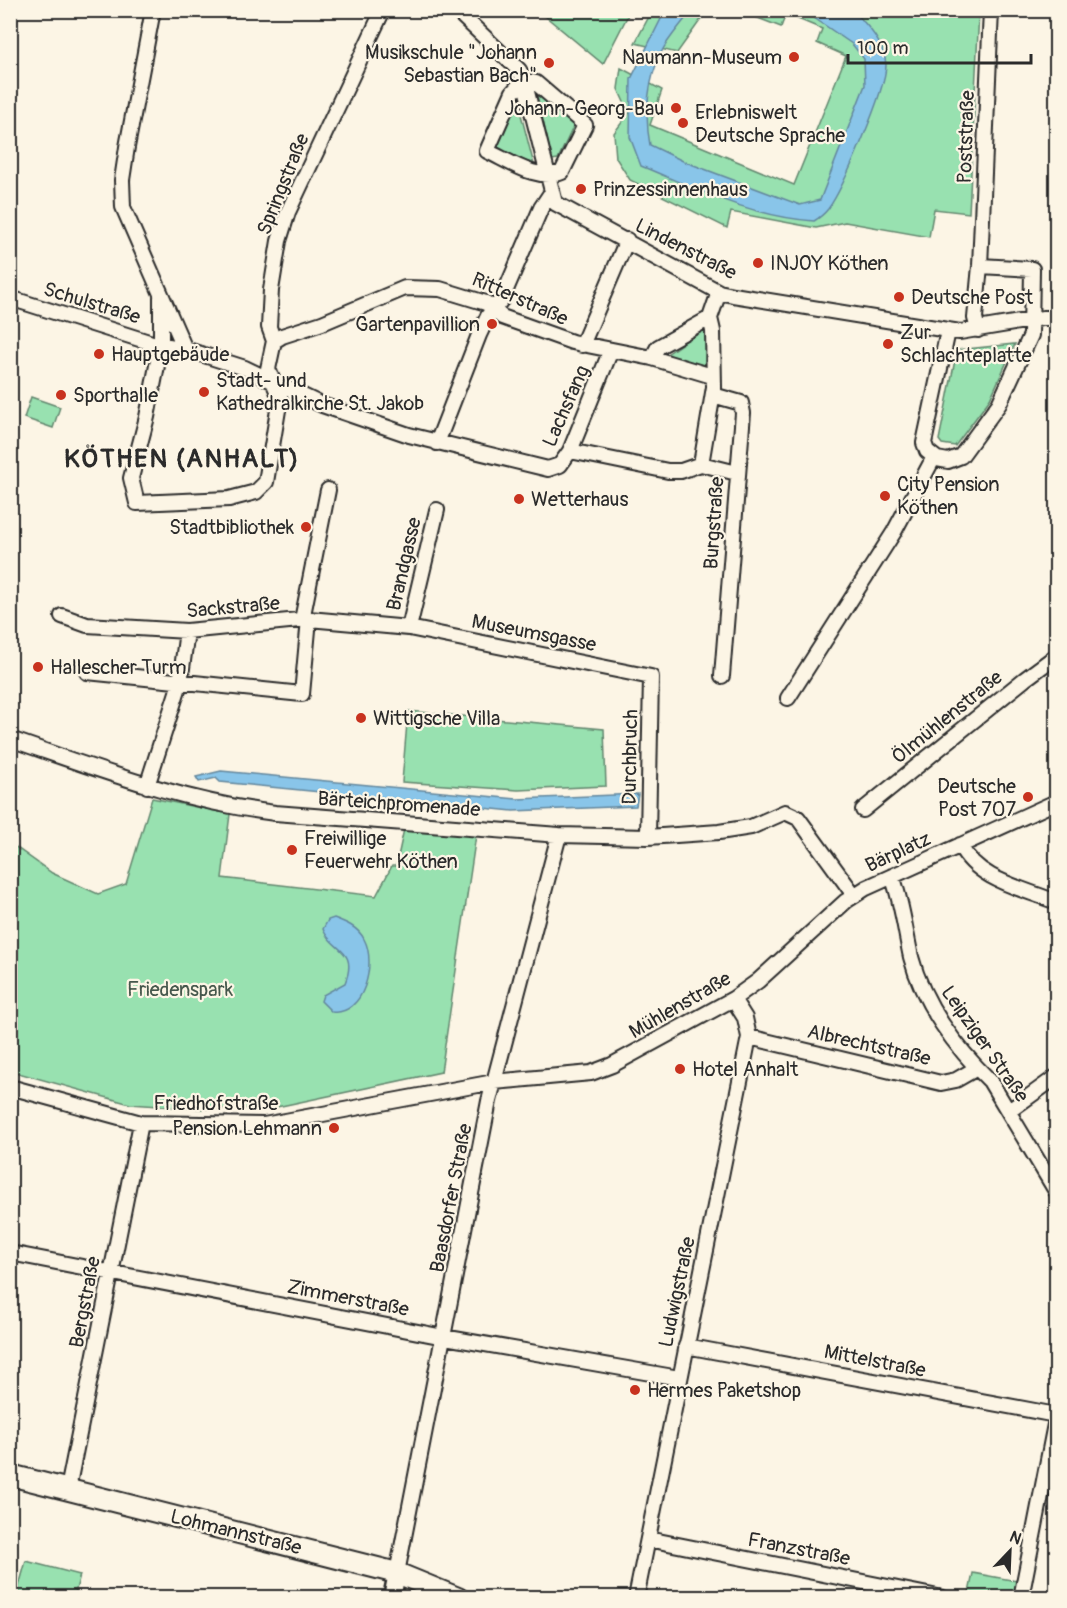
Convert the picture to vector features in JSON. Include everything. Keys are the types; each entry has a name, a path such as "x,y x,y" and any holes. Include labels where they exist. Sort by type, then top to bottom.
{"main road":[{"name":"Lohmannstraße","path":"10,1475 397,1573 458,1598"}],"street":[{"path":"153,10 127,147 123,207 186,349"},
{"name":"Springstraße","path":"161,345 147,417 131,478 137,502 229,499 256,492 266,482 276,435 280,398 267,362 274,341 270,327 271,290 279,241 285,222 383,10"},
{"path":"437,442 464,370 494,309 502,299 541,208 551,193 524,80 519,70 456,10"},
{"name":"Poststraße","path":"978,330 975,318 980,266 991,10"},
{"path":"524,80 536,82 585,125 562,172 537,174 487,151 513,92 524,80"},
{"name":"Lindenstraße","path":"551,193 555,203 561,207 627,240 719,292 948,331 978,330 1029,320 1056,318"},
{"path":"582,345 627,240"},
{"path":"948,331 924,434 927,451 934,457 948,461 961,456 999,404 1030,338 1032,269 980,266"},
{"name":"Ritterstraße","path":"274,341 405,288 451,290 494,309 502,316 582,345 652,358 712,376"},
{"path":"701,464 713,395 713,331 710,318 719,292"},
{"path":"161,297 161,345"},
{"name":"Schulstraße","path":"10,298 161,345 186,349 245,368 274,381 290,392 354,417 437,442 548,469"},
{"path":"652,358 658,347 710,318"},
{"name":"Lachsfang","path":"548,469 560,465 570,451 611,350"},
{"name":"Burgstraße","path":"713,395 736,399 743,406 722,676"},
{"path":"570,451 668,471 681,471 701,464 737,473"},
{"path":"789,698 880,554 934,457"},
{"path":"87,672 302,694 306,620 328,490"},
{"name":"Brandgasse","path":"410,628 437,510"},
{"name":"Sackstraße","path":"62,616 87,625 187,631 306,620 410,628"},
{"name":"Museumsgasse","path":"410,628 651,677"},
{"path":"147,786 180,683 187,631"},
{"name":"Ölmühlenstraße","path":"863,810 1024,679 1056,656"},
{"name":"Durchbruch","path":"648,837 651,677"},
{"name":"Bärteichpromenade","path":"10,739 147,786 237,809 275,813 559,835 648,837 751,827 785,812 791,813 798,818 854,895"},
{"name":"Bärplatz","path":"854,895 1056,802"},
{"name":"Baasdorfer Straße","path":"397,1573 494,1082 559,835"},
{"path":"960,845 968,860 982,873 1056,902"},
{"name":"Leipziger Straße","path":"892,876 920,984 933,1011 976,1068 990,1081 1056,1191"},
{"name":"Mühlenstraße","path":"494,1082 591,1073 612,1065 733,999 758,981 854,895"},
{"path":"733,999 745,1018 749,1037"},
{"name":"Albrechtstraße","path":"749,1037 941,1083 956,1080 976,1068"},
{"name":"Ludwigstraße","path":"636,1598 749,1037"},
{"path":"1009,1111 1056,1077"},
{"name":"Friedhofstraße","path":"10,1087 141,1123 264,1125 494,1082"},
{"name":"Bergstraße","path":"68,1489 141,1123"},
{"name":"Zimmerstraße","path":"10,1253 444,1337 679,1378"},
{"name":"Mittelstraße","path":"686,1346 1056,1417"},
{"path":"1021,1598 1056,1417"},
{"name":"Franzstraße","path":"648,1539 943,1598"},
{"path":"392,1598 397,1573"}],"green space":[{"path":"539,11 630,11 603,64"},
{"path":"652,11 707,11 677,53 635,43"},
{"path":"740,11 979,11 969,213 934,209 929,237 845,222 816,228 731,212 727,228 630,180 616,158 614,133 629,113 618,89 621,68 662,90 650,125 794,185 846,56 817,43 822,29 786,14 781,27"},
{"path":"536,91 576,121 558,159 552,160"},
{"path":"516,95 534,165 494,147"},
{"path":"709,325 704,368 667,354"},
{"path":"1015,344 990,399 955,446 942,444 939,440 957,350"},
{"path":"31,397 60,407 53,428 24,418"},
{"path":"408,711 604,729 606,786 518,790 402,782"},
{"name":"Friedenspark","path":"152,798 230,814 222,878 376,896 392,866 396,866 404,829 476,835 441,1072 272,1108 204,1109 130,1104 11,1071 10,843 52,873 98,894 126,884"},
{"path":"26,1561 80,1575 74,1597 35,1597 17,1593"},
{"path":"973,1573 1017,1581 1014,1597 969,1593"}],"water":[{"path":"665,11 691,11 664,47 653,75 647,110 650,145 683,161 800,205 820,200 865,85 864,59 852,44 804,11 854,11 870,29 885,57 884,77 872,116 853,161 835,198 820,217 814,221 747,208 641,166 630,137 631,79"},
{"path":"221,771 517,799 638,794 636,806 513,811 220,782 216,778 199,782 196,777"},
{"path":"334,918 358,931 368,949 369,961 365,986 360,997 352,1006 343,1011 332,1012 321,1001 323,995 345,983 349,963 346,956 323,929 328,920"}],"place":[{"name":"Naumann-Museum","path":"794,57"},
{"name":"Musikschule \"Johann Sebastian Bach\"","path":"549,63"},
{"name":"Johann-Georg-Bau","path":"676,108"},
{"name":"Erlebniswelt Deutsche Sprache","path":"683,123"},
{"name":"Prinzessinnenhaus","path":"581,189"},
{"name":"INJOY Köthen","path":"758,263"},
{"name":"Deutsche Post","path":"899,297"},
{"name":"Gartenpavillion","path":"492,324"},
{"name":"Zur Schlachteplatte","path":"888,344"},
{"name":"Hauptgebäude","path":"99,354"},
{"name":"Stadt- und Kathedralkirche St. Jakob","path":"204,392"},
{"name":"Sporthalle","path":"61,395"},
{"name":"City Pension Köthen","path":"885,496"},
{"name":"Wetterhaus","path":"519,499"},
{"name":"Stadtbibliothek","path":"306,527"},
{"name":"Hallescher Turm","path":"38,667"},
{"name":"Wittigsche Villa","path":"361,718"},
{"name":"Deutsche Post 707","path":"1028,797"},
{"name":"Freiwillige Feuerwehr Köthen","path":"292,850"},
{"name":"Hotel Anhalt","path":"680,1069"},
{"name":"Pension Lehmann","path":"334,1128"},
{"name":"Hermes Paketshop","path":"635,1390"}],"district":[{"name":"KÖTHEN (ANHALT)","path":"182,459"}]}
